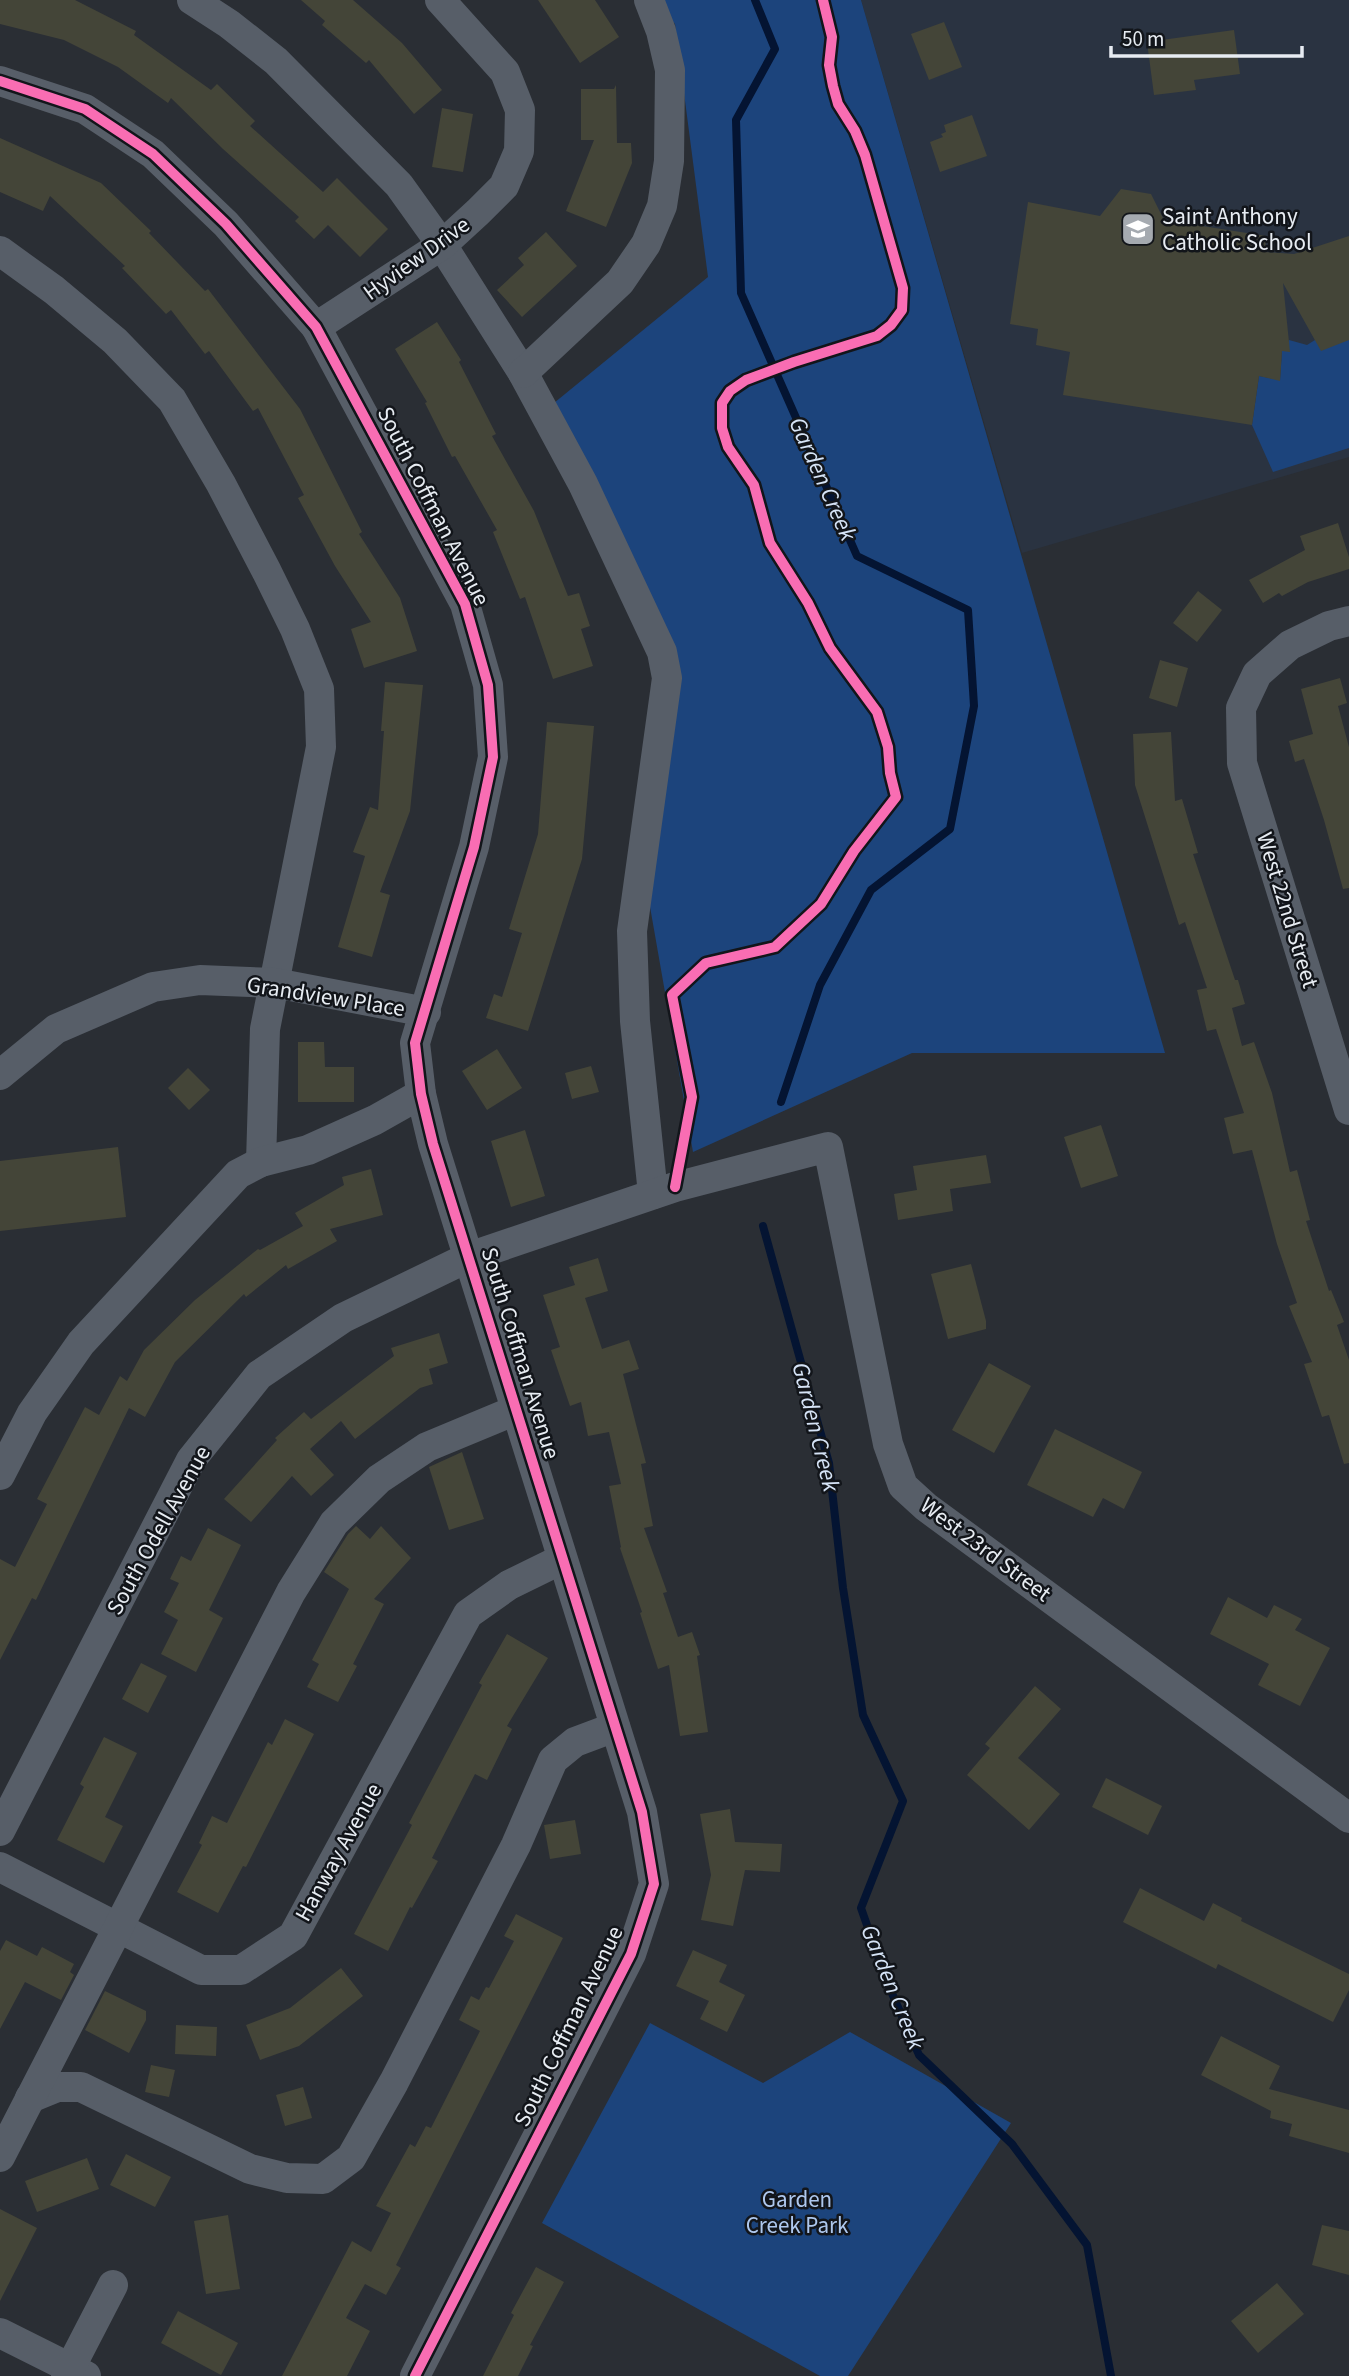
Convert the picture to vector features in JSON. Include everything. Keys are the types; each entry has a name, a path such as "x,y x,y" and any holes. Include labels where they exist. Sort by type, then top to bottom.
{"street":[{"path":"191,0 229,24 276,61 399,184 442,245 523,373 583,484 662,652 667,678 632,931 635,1021 653,1194"},
{"name":"Hyview Drive","path":"316,327 442,245 504,186 519,151 520,110 505,72 440,0"},
{"path":"523,373 620,282 646,244 662,206 669,161 670,71 661,31 649,0"},
{"name":"South Coffman Avenue","path":"0,81 85,109 153,155 226,223 316,327 465,604 488,685 492,757 474,847 415,1044 421,1094 433,1144 642,1812 654,1884 631,1954 415,2376"},
{"path":"0,251 54,290 115,341 172,400 221,484 267,572 295,629 319,690 321,747 291,887 265,1029 261,1162"},
{"name":"West 22nd Street","path":"1349,621 1329,626 1290,645 1257,674 1241,708 1242,763 1349,1110"},
{"name":"Grandview Place","path":"0,1076 56,1029 153,987 200,980 275,983 426,1012"},
{"path":"0,1475 32,1413 81,1343 238,1174 261,1162 308,1150 375,1120 421,1094"},
{"name":"South Odell Avenue","path":"0,1831 191,1460 259,1375 342,1318 469,1257 653,1194 828,1147"},
{"name":"West 23rd Street","path":"828,1147 888,1444 903,1486 937,1515 1349,1818"},
{"path":"0,2157 291,1592 334,1523 379,1479 427,1447 516,1410"},
{"name":"Hanway Avenue","path":"0,1867 201,1970 242,1970 293,1936 468,1614 509,1585 562,1559"},
{"path":"30,2098 57,2087 81,2087 250,2169 287,2178 323,2179 351,2158 394,2082 516,1845 554,1760 575,1742 615,1727"},
{"path":"0,2333 74,2373 113,2285"}],"shaded area":[{"name":"Saint Anthony Catholic School","path":"861,0 1349,0 1349,457 1022,553"}],"green space":[{"path":"654,0 861,0 1165,1053 912,1053 693,1152 649,901 677,663 554,403 708,277 675,24"},
{"path":"1289,340 1307,345 1315,340 1349,340 1349,448 1273,472 1252,425 1259,376 1280,380 1282,351"},
{"name":"Garden Creek Park","path":"650,2023 763,2083 850,2032 1011,2123 848,2376 820,2376 542,2223"}],"building":[{"path":"0,0 75,0 136,31 134,35 211,90 217,84 255,121 250,126 323,192 337,178 388,229 360,257 328,225 314,239 295,221 299,217 171,98 168,103 118,67 64,40 0,24"},
{"path":"301,0 353,0 402,43 442,90 414,114 369,60 366,63 322,25 325,21"},
{"path":"538,0 595,0 619,37 580,63"},
{"path":"944,22 962,67 929,80 911,34"},
{"path":"1234,30 1240,74 1194,80 1196,90 1154,95 1147,42"},
{"path":"616,85 617,143 631,143 632,163 606,227 566,211 594,140 581,140 581,89 614,89"},
{"path":"442,108 473,114 463,172 432,167"},
{"path":"972,115 987,156 940,172 930,142 943,137 941,134 946,132 944,125"},
{"path":"0,138 101,183 151,231 149,233 205,291 208,289 300,409 362,532 359,534 400,598 417,651 364,668 351,629 371,622 335,566 298,498 304,495 258,408 253,411 209,351 205,354 171,310 166,314 122,268 125,266 50,196 43,211 0,192"},
{"path":"1121,189 1151,194 1164,220 1266,236 1265,252 1294,254 1349,236 1349,340 1321,351 1283,283 1290,352 1282,351 1280,381 1259,376 1252,425 1063,395 1070,352 1036,345 1038,329 1010,324 1028,202 1100,216"},
{"path":"546,232 577,266 522,317 497,290 524,265 518,258"},
{"path":"437,322 461,360 459,362 496,434 492,436 534,511 568,596 579,593 590,626 581,629 593,666 553,679 525,597 520,599 493,532 497,530 455,456 452,457 425,403 427,402 395,349"},
{"path":"1338,523 1349,557 1349,569 1308,582 1282,596 1279,593 1263,603 1249,580 1305,550 1300,536"},
{"path":"1198,591 1222,610 1197,642 1173,623"},
{"path":"1160,660 1188,668 1177,707 1149,698"},
{"path":"1340,678 1347,703 1338,706 1349,747 1349,888 1343,889 1304,759 1295,762 1289,741 1313,734 1301,689"},
{"path":"385,682 423,685 410,811 380,892 390,895 372,957 338,947 365,856 353,852 370,807 378,810"},
{"path":"547,722 594,726 582,859 528,1031 486,1018 494,994 502,997 522,933 509,929 538,834"},
{"path":"1171,732 1175,801 1182,799 1198,853 1193,854 1245,1004 1232,1008 1242,1046 1254,1042 1272,1093 1290,1172 1297,1170 1310,1220 1306,1221 1329,1291 1331,1290 1344,1322 1337,1325 1349,1360 1349,1463 1344,1464 1329,1415 1322,1417 1304,1364 1312,1362 1289,1306 1297,1303 1277,1244 1252,1150 1233,1154 1224,1118 1244,1113 1216,1029 1207,1031 1197,990 1207,988 1185,922 1179,925 1135,785 1133,734"},
{"path":"298,1042 324,1042 325,1067 354,1067 354,1102 298,1102"},
{"path":"497,1049 522,1088 487,1110 462,1071"},
{"path":"591,1066 599,1092 572,1099 565,1073"},
{"path":"188,1068 210,1090 189,1110 168,1088"},
{"path":"1101,1125 1118,1176 1081,1188 1064,1137"},
{"path":"525,1130 545,1196 511,1207 491,1141"},
{"path":"118,1147 126,1217 0,1231 0,1161"},
{"path":"986,1155 991,1183 950,1189 953,1211 898,1220 894,1194 917,1190 913,1166"},
{"path":"371,1169 383,1215 330,1229 337,1241 288,1269 286,1265 246,1297 244,1294 175,1362 145,1417 129,1408 36,1600 32,1598 0,1660 0,1559 15,1567 47,1504 37,1499 85,1407 99,1415 120,1376 127,1381 144,1350 195,1300 258,1249 303,1226 295,1213 344,1185 342,1177"},
{"path":"598,1258 608,1291 585,1298 602,1349 629,1340 639,1369 623,1374 646,1463 641,1464 653,1526 644,1528 667,1592 663,1593 678,1637 692,1632 700,1655 697,1656 708,1732 680,1736 669,1665 658,1669 620,1548 609,1486 621,1484 609,1432 588,1436 581,1402 570,1406 551,1350 560,1347 543,1295 575,1285 569,1267"},
{"path":"971,1264 986,1329 948,1339 931,1274"},
{"path":"439,1333 448,1363 429,1369 433,1384 420,1388 355,1439 341,1421 310,1449 334,1475 311,1496 292,1476 251,1522 224,1499 277,1440 275,1438 304,1412 311,1419 394,1356 391,1348"},
{"path":"989,1363 1031,1386 994,1453 952,1430"},
{"path":"1055,1429 1142,1472 1124,1509 1103,1498 1093,1517 1027,1485"},
{"path":"462,1452 484,1519 449,1530 429,1467"},
{"path":"356,1526 370,1539 381,1526 411,1558 374,1599 384,1604 353,1664 357,1666 338,1702 307,1687 319,1664 312,1660 349,1589 324,1572"},
{"path":"208,1528 241,1545 209,1610 223,1618 196,1672 161,1654 178,1620 164,1612 179,1583 170,1579 181,1556 191,1561"},
{"path":"1228,1597 1267,1618 1274,1605 1302,1619 1295,1630 1330,1648 1300,1706 1258,1685 1269,1664 1210,1634"},
{"path":"507,1634 548,1658 507,1726 512,1729 487,1780 475,1774 432,1858 438,1861 412,1908 410,1907 388,1951 354,1934 482,1685 479,1683"},
{"path":"141,1663 167,1676 148,1713 122,1699"},
{"path":"1035,1686 1061,1709 1018,1758 1060,1794 1029,1830 967,1775 990,1748 985,1744"},
{"path":"285,1719 314,1734 246,1867 243,1866 218,1913 177,1892 202,1845 199,1843 212,1816 227,1823 268,1742 272,1745"},
{"path":"104,1737 137,1753 105,1817 123,1826 104,1863 57,1840 84,1787 80,1784"},
{"path":"1106,1778 1162,1806 1148,1835 1092,1807"},
{"path":"730,1809 735,1842 782,1844 780,1872 745,1870 733,1926 701,1920 711,1875 700,1814"},
{"path":"575,1820 581,1854 550,1859 544,1825"},
{"path":"1140,1888 1204,1921 1213,1903 1242,1918 1241,1921 1349,1974 1349,1990 1333,2022 1218,1964 1216,1969 1123,1922"},
{"path":"516,1914 563,1938 396,2265 401,2268 386,2295 365,2284 346,2318 370,2331 347,2376 282,2376 352,2241 371,2252 391,2213 376,2206 410,2144 415,2147 426,2126 431,2128 480,2031 459,2020 471,1996 479,2000 486,1987 489,1988 514,1941 504,1936"},
{"path":"6,1940 37,1956 42,1947 74,1964 70,1972 74,1975 61,2000 25,1982 0,2029 0,1951"},
{"path":"693,1950 727,1965 719,1982 745,1995 727,2032 700,2019 709,2001 676,1986"},
{"path":"341,1968 363,1996 299,2046 260,2060 246,2025 290,2008"},
{"path":"105,1991 146,2011 146,2020 129,2053 85,2030"},
{"path":"176,2025 217,2027 216,2056 175,2054"},
{"path":"1221,2036 1280,2066 1269,2089 1349,2110 1349,2153 1289,2136 1292,2124 1270,2118 1271,2111 1201,2075"},
{"path":"151,2065 175,2070 169,2097 145,2092"},
{"path":"303,2087 312,2118 285,2126 276,2095"},
{"path":"126,2154 171,2177 155,2207 110,2185"},
{"path":"87,2158 99,2189 37,2212 25,2181"},
{"path":"0,2209 37,2228 0,2301"},
{"path":"228,2215 240,2289 206,2294 194,2221"},
{"path":"1322,2225 1349,2231 1349,2275 1312,2265"},
{"path":"536,2267 564,2282 530,2345 533,2346 518,2376 483,2376 514,2315 511,2313"},
{"path":"1277,2283 1304,2314 1258,2353 1231,2321"},
{"path":"178,2311 238,2343 221,2375 161,2343"}],"waterway":[{"name":"Garden Creek","path":"755,0 775,49 736,120 741,293 857,556 968,610 974,706 950,829 871,890 820,985 781,1102"},
{"name":"Garden Creek","path":"763,1226 829,1463 843,1588 863,1715 903,1801 861,1908 887,1982 919,2055 1012,2144 1087,2245 1111,2376"}],"cycle path":[{"path":"675,1187 692,1097 672,995 706,963 775,947 821,904 854,851 896,797 890,773 888,747 877,712 830,648 808,603 770,543 754,485 728,447 722,428 722,403 730,391 746,380 877,336 891,325 902,310 903,288 865,155 855,131 838,104 833,86 829,65 832,37 823,0"},
{"path":"0,81 85,109 153,154 226,224 316,327 465,604 488,685 493,757 474,847 415,1043 421,1094 433,1144 642,1812 654,1884 631,1954 415,2376"}],"place":[{"name":"Saint Anthony Catholic School","path":"1138,229"}]}
